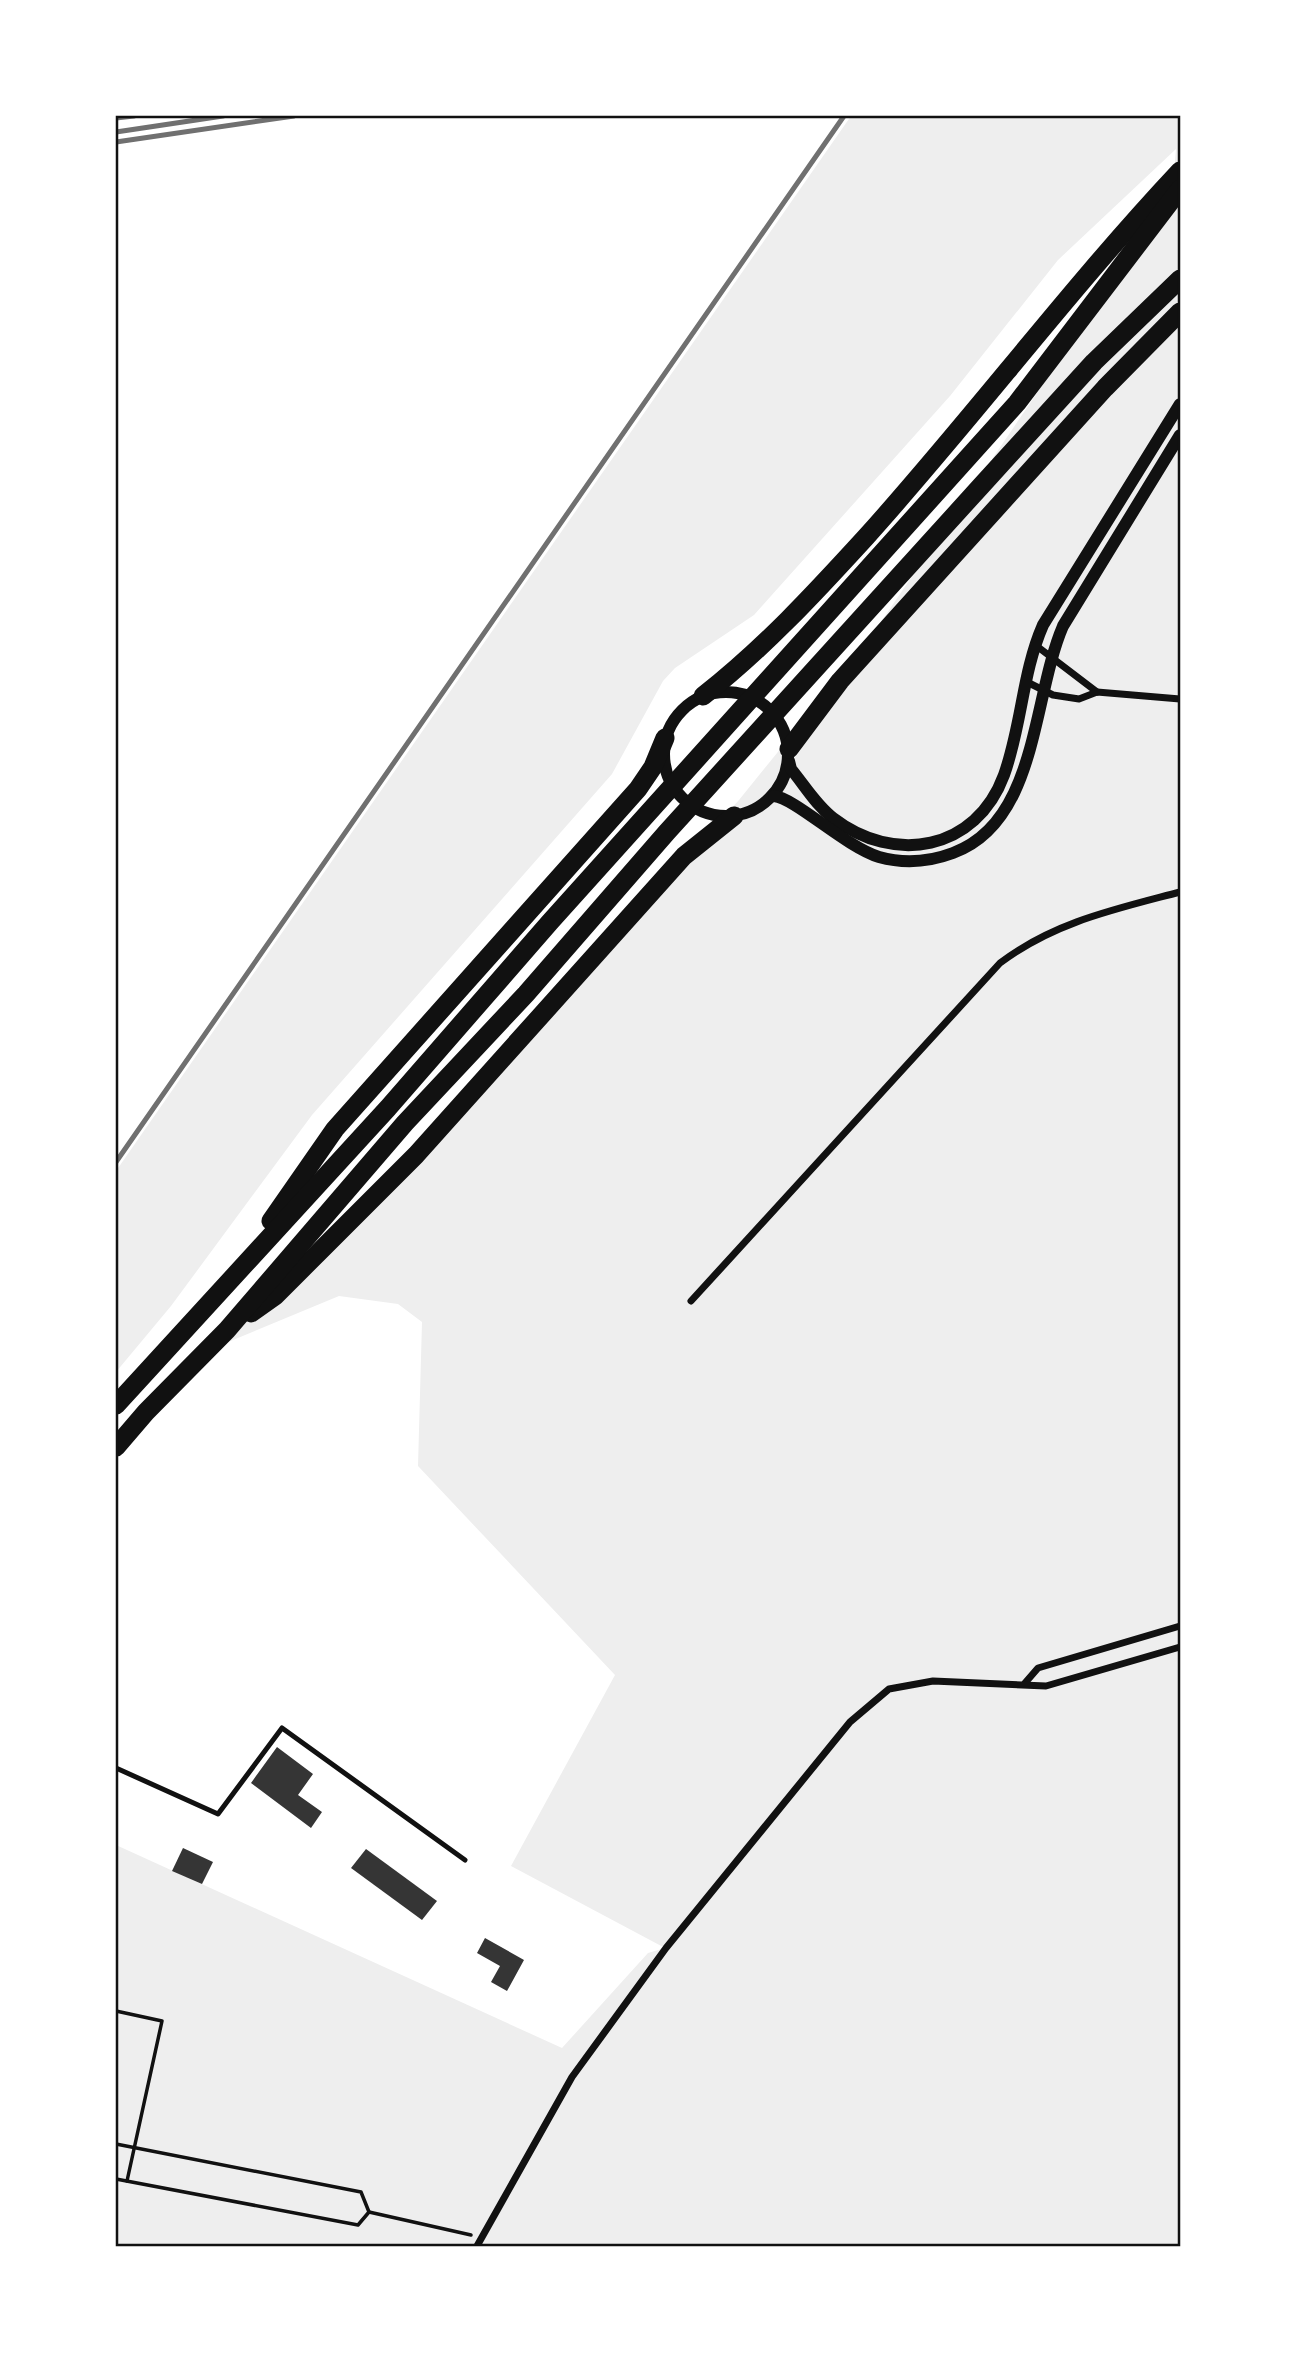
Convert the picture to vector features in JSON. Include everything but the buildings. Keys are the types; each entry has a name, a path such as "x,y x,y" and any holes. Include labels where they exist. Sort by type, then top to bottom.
{"highway":[{"path":"703,696 754,656 844,561 1000,382 1111,245 1181,171"},
{"path":"116,1405 388,1108 550,922 1017,403 1181,189"},
{"path":"116,1447 146,1412 227,1330 405,1123 526,994 667,832 1094,362 1181,279"},
{"path":"789,755 840,681 1105,388 1181,312"},
{"path":"229,1281 335,1129 638,789 653,767 666,738"},
{"path":"227,1330 275,1297 416,1155 684,856 734,816"}],"street":[{"path":"789,755 784,779 774,796 756,810 734,816 714,816 695,809 679,796 666,769 666,738 673,720 686,706 703,696 726,691 749,695 769,708 783,727 789,755 792,769 828,814 862,836 878,843 900,846 940,841 972,822 993,797 1004,776 1024,681 1034,644 1043,625 1178,413"},
{"path":"774,796 852,845 877,856 918,861 961,850 986,834 1008,807 1024,767 1051,656 1077,602 1181,435"},
{"path":"1034,644 1097,692"},
{"path":"1024,681 1042,690 1079,699 1097,692 1181,699"},
{"path":"691,1301 1000,963 1043,934 1083,918 1181,892"},
{"path":"1025,1683 1038,1668 1181,1626"},
{"path":"477,2246 572,2077 666,1948 850,1722 889,1689 933,1681 1046,1686 1181,1647"}],"lane":[{"path":"116,1768 218,1814 282,1728 465,1860"}],"path":[{"path":"116,2011 162,2021 127,2181"},
{"path":"116,2144 361,2192 369,2212"},
{"path":"116,2179 358,2225 369,2212"},
{"path":"369,2212 481,2237"}],"shaded area":[{"path":"851,116 1180,116 1180,2246 116,2246 116,1845 562,2048 648,1953 665,1948 511,1866 615,1675 418,1466 422,1322 398,1304 339,1296 221,1345 388,1181 739,800 870,638 1172,195 1176,149 1058,260 950,396 754,615 675,668 663,681 612,774 312,1115 171,1306 116,1372 116,1171"}],"railway":[{"path":"116,118 134,116"},
{"path":"116,132 223,116"},
{"path":"116,142 294,116"},
{"path":"116,1162 844,116"}]}
